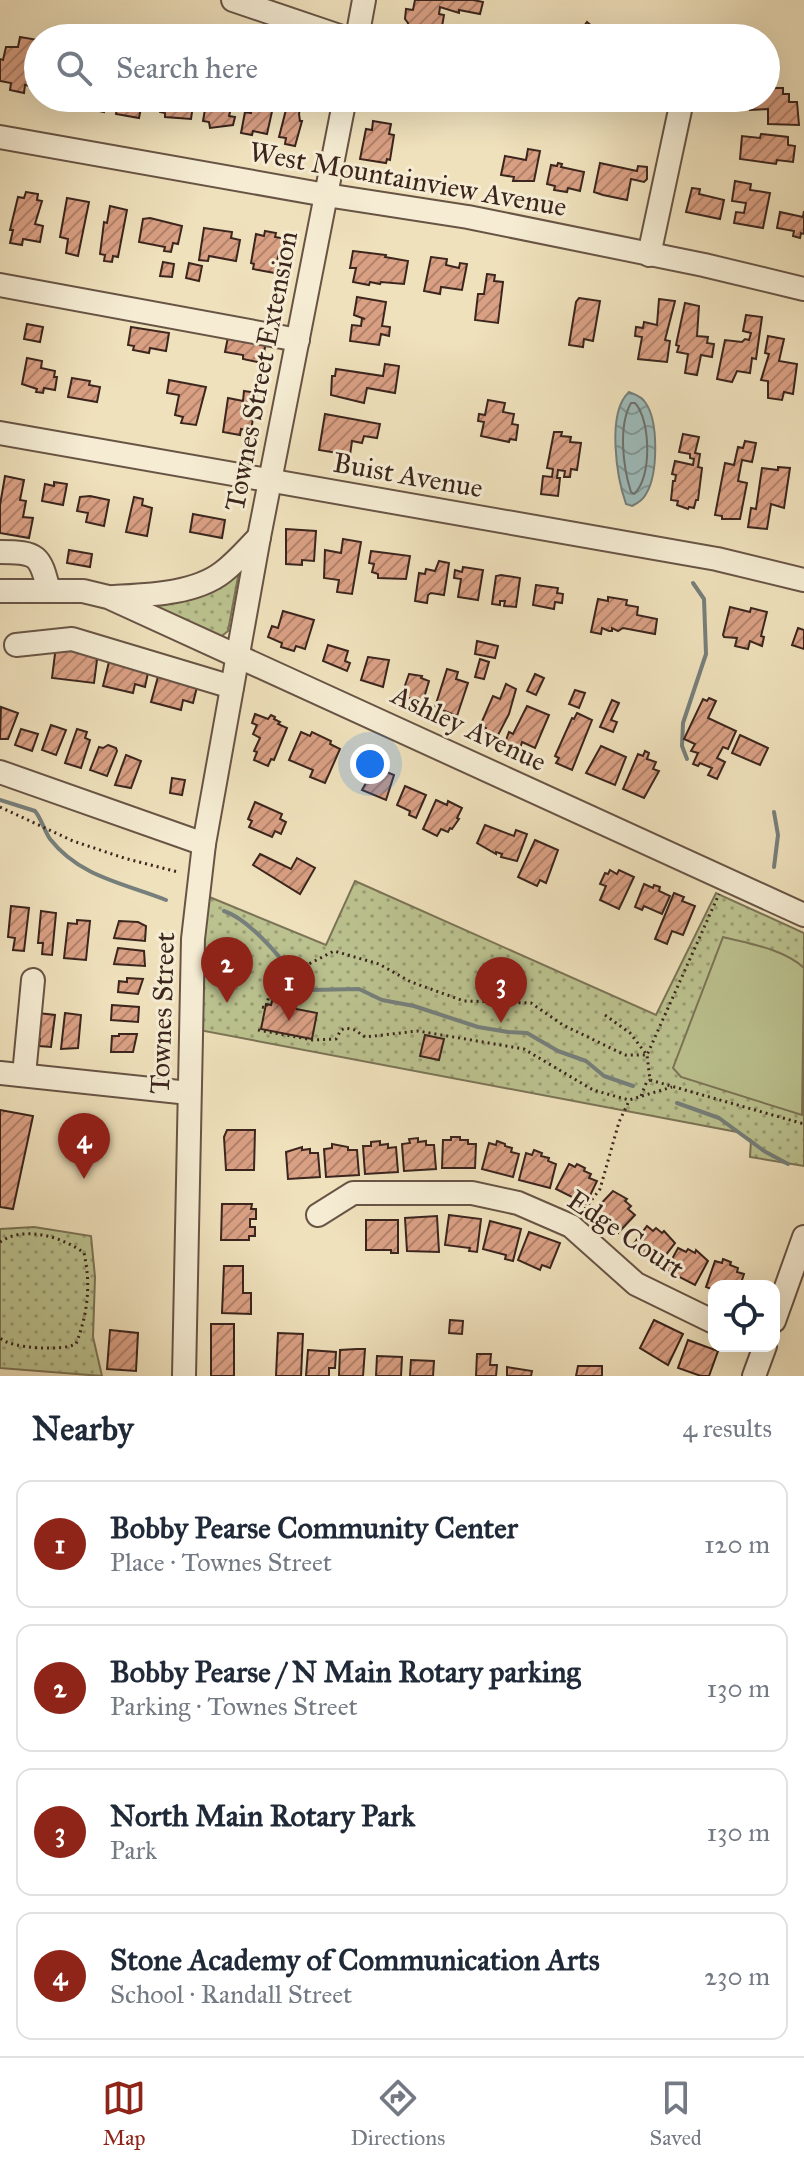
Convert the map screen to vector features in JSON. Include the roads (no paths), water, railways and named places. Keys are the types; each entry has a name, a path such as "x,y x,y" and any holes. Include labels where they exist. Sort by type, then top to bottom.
{"street":[{"path":"233,0 304,24"},
{"path":"360,24 364,0"},
{"name":"Townes Street Extension","path":"238,655 342,112"},
{"path":"649,255 680,112"},
{"name":"West Mountainview Avenue","path":"0,137 468,217 804,289"},
{"path":"0,285 298,340"},
{"name":"Buist Avenue","path":"0,433 717,559 804,580"},
{"name":"Ashley Avenue","path":"108,597 142,595 200,584 222,572 259,537"},
{"path":"0,552 23,552 36,557 43,565 49,591"},
{"name":"Ashley Avenue","path":"0,591 83,591 108,597 804,915"},
{"path":"16,645 72,639 232,687"},
{"name":"Townes Street","path":"184,1376 193,939 204,844 238,655"},
{"path":"0,772 204,844"},
{"path":"24,1075 33,980"},
{"path":"0,1073 189,1093"},
{"name":"Edge Court","path":"318,1215 353,1193 472,1193 518,1203 571,1226 636,1284 708,1319"},
{"path":"780,1304 804,1237"},
{"path":"754,1376 763,1352"}],"water":[{"path":"629,392 645,402 655,434 655,461 650,485 643,498 632,506 626,504 623,493 616,446 618,415"}],"waterway":[{"path":"687,759 682,746 683,723 706,654 704,599 693,583"},
{"path":"0,800 35,811 50,839 62,852 89,871 166,900"},
{"path":"774,812 778,835 774,867"},
{"path":"224,911 256,933 309,990 359,989 382,1000 414,1006 478,1027 527,1033 558,1051 586,1061 604,1076 633,1086"},
{"path":"677,1103 719,1118 764,1151 788,1164"}],"place":[{"name":"Bobby Pearse / N Main Rotary parking","path":"227,1003"},
{"name":"Bobby Pearse Community Center","path":"289,1021"},
{"name":"North Main Rotary Park","path":"501,1023"},
{"name":"Stone Academy of Communication Arts","path":"84,1179"}]}
